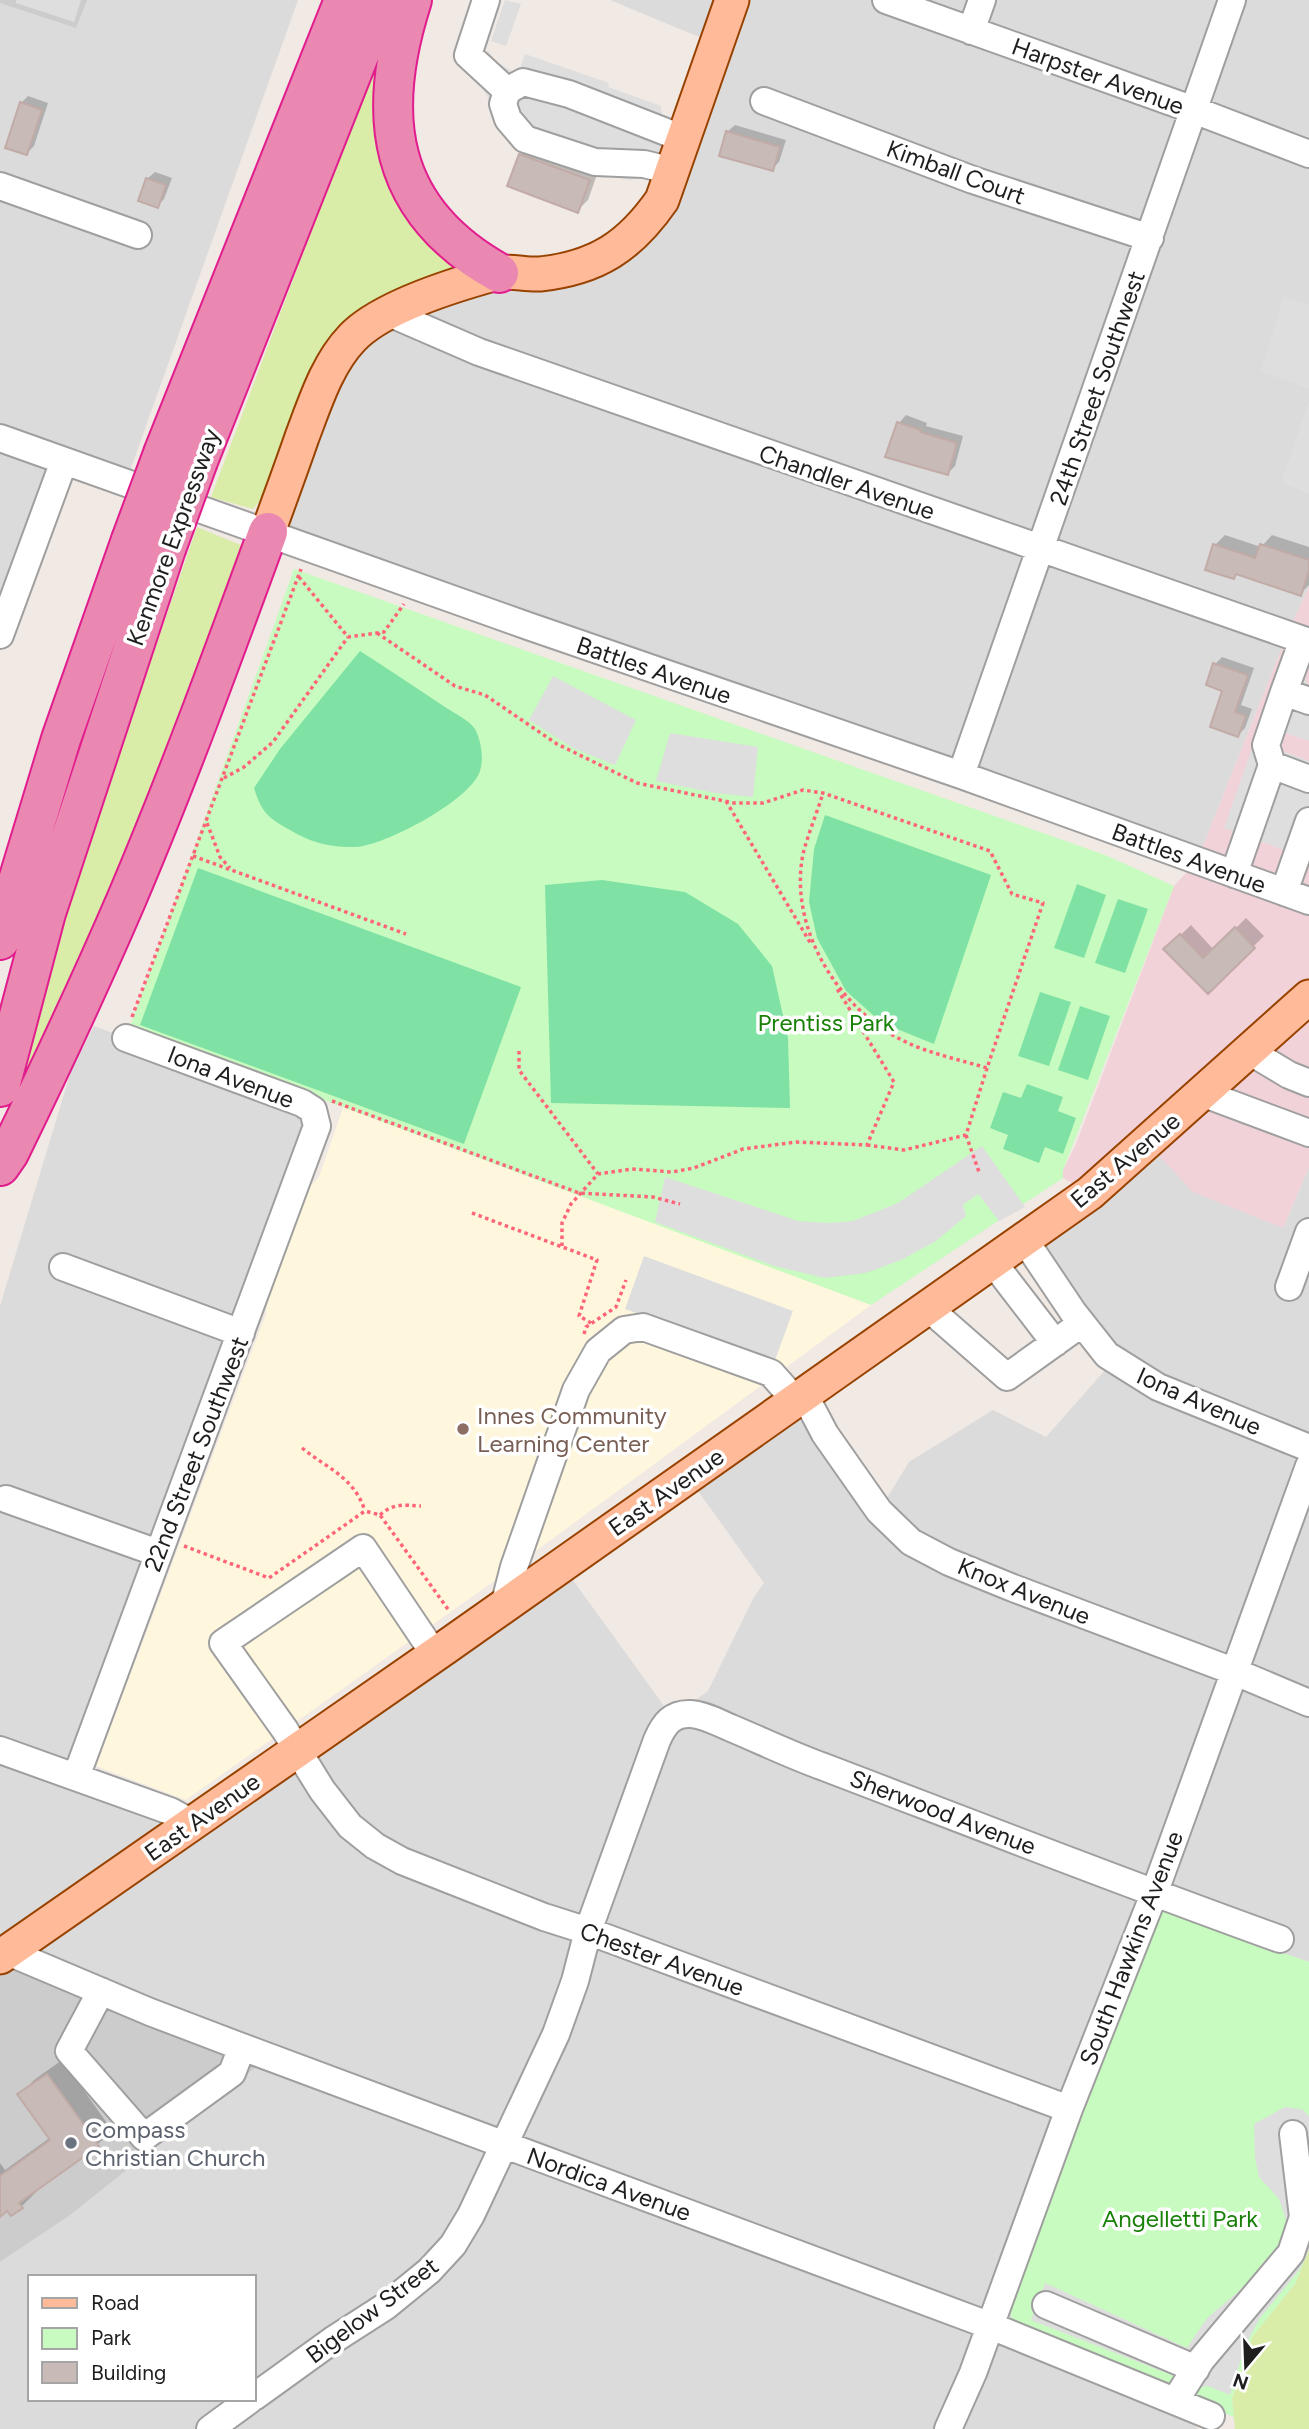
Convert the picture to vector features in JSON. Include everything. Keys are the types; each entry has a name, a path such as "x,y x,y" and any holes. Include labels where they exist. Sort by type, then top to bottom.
{"highway":[{"path":"240,262 320,0"},
{"name":"Kenmore Expressway","path":"0,940 61,739 149,544 181,456 240,262 344,0"},
{"name":"Kenmore Expressway","path":"181,456 381,0"},
{"path":"412,0 402,31 396,74 393,119 397,152 406,180 422,208 443,233 499,273"},
{"path":"0,1166 9,1153 76,1014 127,898 221,660 268,532"},
{"name":"Kenmore Expressway","path":"0,1087 149,544"}],"main road":[{"path":"268,532 317,398 337,356 353,336 389,313 457,285 499,273 557,272 607,256 646,224 662,200 732,0"},
{"name":"East Avenue","path":"4,1955 1090,1193 1309,996"}],"street":[{"path":"486,0 468,55 507,91"},
{"name":"Harpster Avenue","path":"886,0 1194,110 1309,155"},
{"path":"971,31 982,0"},
{"name":"24th Street Southwest","path":"961,775 1233,0"},
{"path":"673,171 631,163 595,162 525,139 508,118 503,104 507,91 523,82 569,94 684,139"},
{"name":"Kimball Court","path":"764,102 973,180 1150,238"},
{"path":"631,163 644,123"},
{"path":"0,186 138,235"},
{"name":"Chandler Avenue","path":"389,313 479,352 1306,641"},
{"name":"Battles Avenue","path":"0,439 961,775 1309,901"},
{"path":"0,635 64,461"},
{"path":"1234,874 1272,765 1266,745 1297,696 1306,641"},
{"path":"1272,765 1309,779"},
{"path":"1284,892 1309,821"},
{"name":"Iona Avenue","path":"130,1030 302,1103 313,1110 317,1118 316,1132"},
{"path":"1250,1051 1289,1075 1309,1083"},
{"path":"1202,1093 1309,1133"},
{"name":"22nd Street Southwest","path":"76,1777 316,1132"},
{"path":"1289,1287 1309,1232"},
{"name":"Iona Avenue","path":"1024,1240 1082,1324 1107,1355 1158,1387 1309,1448"},
{"path":"992,1261 1055,1343"},
{"path":"63,1268 241,1333"},
{"path":"927,1307 1007,1377 1082,1324"},
{"name":"Knox Avenue","path":"505,1606 514,1567 576,1390 598,1351 624,1330 643,1326 771,1373 800,1397 880,1511 911,1542 949,1562 1013,1588 1233,1671 1309,1703"},
{"name":"South Hawkins Avenue","path":"948,2429 991,2326 1069,2109 1154,1894 1309,1466"},
{"path":"6,1499 159,1553"},
{"name":"Chester Avenue","path":"435,1655 362,1548 223,1643 350,1826 375,1846 402,1861 544,1917 1069,2109"},
{"name":"Sherwood Avenue","path":"643,1780 663,1727 671,1717 694,1714 818,1765 1154,1894 1280,1939"},
{"path":"0,1750 170,1811 192,1823"},
{"name":"Bigelow Street","path":"256,2395 386,2306 442,2259 471,2215 556,2034 575,1981 588,1931 643,1780"},
{"name":"Nordica Avenue","path":"4,1955 503,2146 991,2326 1211,2416"},
{"path":"101,1991 69,2052 144,2137 232,2073 242,2047"},
{"path":"1175,2401 1196,2369 1291,2253 1303,2217 1293,2134"},
{"path":"1046,2305 1196,2369"},
{"name":"Bigelow Street","path":"210,2429 248,2401"}],"path":[{"path":"130,1030 132,1018 299,577 306,546"},
{"path":"299,577 348,637"},
{"path":"222,779 244,767 273,742 348,637 384,632 404,603 410,584"},
{"path":"377,633 456,686 485,695 556,744 637,783 726,801 763,803 803,790 823,793 990,851 1012,894 1043,903 966,1135 979,1172"},
{"path":"823,793 803,855 801,891 812,941 827,971 859,1013 906,1042 987,1068"},
{"path":"726,801 894,1082 867,1145"},
{"path":"206,821 219,857 233,870"},
{"path":"193,856 406,933"},
{"path":"519,1051 519,1070 598,1174"},
{"path":"331,1100 579,1193 653,1197 680,1204"},
{"path":"562,1246 562,1223 579,1193 598,1174 632,1169 672,1172 694,1168 743,1149 796,1142 867,1145 904,1150 966,1135"},
{"path":"472,1213 597,1260 579,1316 592,1323"},
{"path":"302,1448 347,1480 360,1495 365,1511"},
{"path":"380,1515 389,1507 401,1504 421,1506"}],"shaded area":[{"path":"0,0 298,0 126,482 64,461 0,634"},
{"path":"0,0 87,0 76,28 0,3"},
{"path":"16,0 81,0 74,22 16,3"},
{"path":"505,0 521,4 506,46 491,41"},
{"path":"610,0 1309,0 1309,305 1262,371 1309,388 1309,403 1282,482 1309,493 1309,587 1287,635 1197,861 268,532 353,336 628,241 716,44"},
{"path":"488,51 497,63 514,72 521,66 525,54 609,83 608,87 661,106 663,125 667,128 652,174 631,180 612,177 515,143 500,125 478,76"},
{"path":"1284,296 1309,305 1309,388 1261,371"},
{"path":"1309,403 1309,493 1282,482"},
{"path":"1309,587 1309,1167 1283,1228 1193,1192 1148,1144 1090,1193 1063,1178 1063,1170 1076,1144 1174,886 1197,861 1287,635"},
{"path":"1279,672 1307,681 1309,687 1309,741 1282,732 1277,749 1309,761 1309,859 1224,828"},
{"path":"553,676 636,720 615,765 573,748 529,720"},
{"path":"670,733 758,747 753,797 715,793 656,781"},
{"path":"94,1026 302,1103 313,1110 76,1777 192,1823 562,1565 672,1717 708,1691 754,1597 764,1583 688,1477 804,1394 879,1511 909,1462 993,1410 1046,1437 1114,1360 1024,1239 1148,1144 1283,1228 1309,1167 1309,1962 1157,1909 1175,2401 1198,2429 0,2429 0,2262 69,2216 269,2057 0,1957 0,1306 71,1071"},
{"name":"Innes Community Learning Center","path":"344,1105 871,1305 514,1567 186,1800 96,1766 266,1314 266,1295 308,1189 319,1177"},
{"path":"982,1146 1025,1207 999,1221 978,1194 963,1205 966,1216 936,1241 901,1260 866,1273 825,1278 774,1266 655,1222 665,1177 798,1221 853,1221 898,1203"},
{"path":"644,1256 793,1311 774,1363 625,1309"},
{"path":"0,1957 269,2057 69,2216 0,2262"},
{"path":"1285,2107 1302,2109 1309,2116 1309,2250 1300,2269 1260,2318 1245,2346 1230,2395 1208,2386 1202,2387 1031,2320 1045,2283 1187,2348 1207,2318 1237,2293 1269,2259 1281,2240 1286,2220 1279,2199 1259,2177 1255,2157 1254,2124"}],"green space":[{"path":"380,49 382,159 390,189 418,230 469,272 396,292 253,509 211,497"},
{"path":"197,527 243,546 135,857 8,1129 37,1012 90,838"},
{"name":"Prentiss Park","path":"294,569 1105,855 1174,886 1063,1170 1063,1178 871,1305 217,1060 131,1024"},
{"path":"360,651 472,726 480,744 481,766 473,783 461,795 426,819 370,844 338,847 306,838 266,814 254,788 280,749"},
{"path":"825,815 991,875 934,1044 882,1023 846,991 817,938 809,902 814,849"},
{"path":"198,868 521,987 464,1144 140,1025"},
{"path":"602,880 685,892 738,924 772,966 788,1038 790,1108 551,1103 545,885"},
{"path":"1077,884 1106,895 1084,958 1054,948"},
{"path":"1118,899 1148,909 1125,973 1095,963"},
{"path":"1040,992 1071,1002 1049,1066 1018,1056"},
{"path":"1080,1006 1110,1016 1088,1080 1058,1070"},
{"path":"1027,1084 1063,1097 1058,1111 1076,1118 1063,1154 1045,1147 1039,1163 1003,1149 1008,1135 990,1128 1003,1092 1021,1098"},
{"name":"Angelletti Park","path":"1157,1909 1309,1962 1309,2249 1295,2284 1252,2337 1232,2399 1234,2417 1023,2332 1010,2312 1010,2303"},
{"path":"1309,2249 1309,2429 1235,2429 1232,2399 1252,2337 1295,2284"}],"building":[{"path":"20,102 42,110 27,155 5,148"},
{"path":"726,131 780,147 773,171 719,156"},
{"path":"519,154 590,180 578,213 507,186"},
{"path":"146,178 166,185 158,208 138,201"},
{"path":"897,422 957,443 948,475 885,457"},
{"path":"1213,544 1255,558 1260,544 1309,560 1309,570 1301,596 1236,574 1234,579 1205,570"},
{"path":"1213,663 1248,675 1235,712 1246,716 1238,737 1210,727 1222,691 1206,685"},
{"path":"1235,927 1255,948 1208,994 1163,949 1180,934 1203,958"},
{"name":"Compass Christian Church","path":"47,2074 99,2146 19,2203 23,2208 11,2216 7,2211 0,2217 0,2176 50,2140 17,2094"}],"place":[{"name":"Innes Community Learning Center","path":"463,1429"},
{"name":"Compass Christian Church","path":"71,2143"}]}
